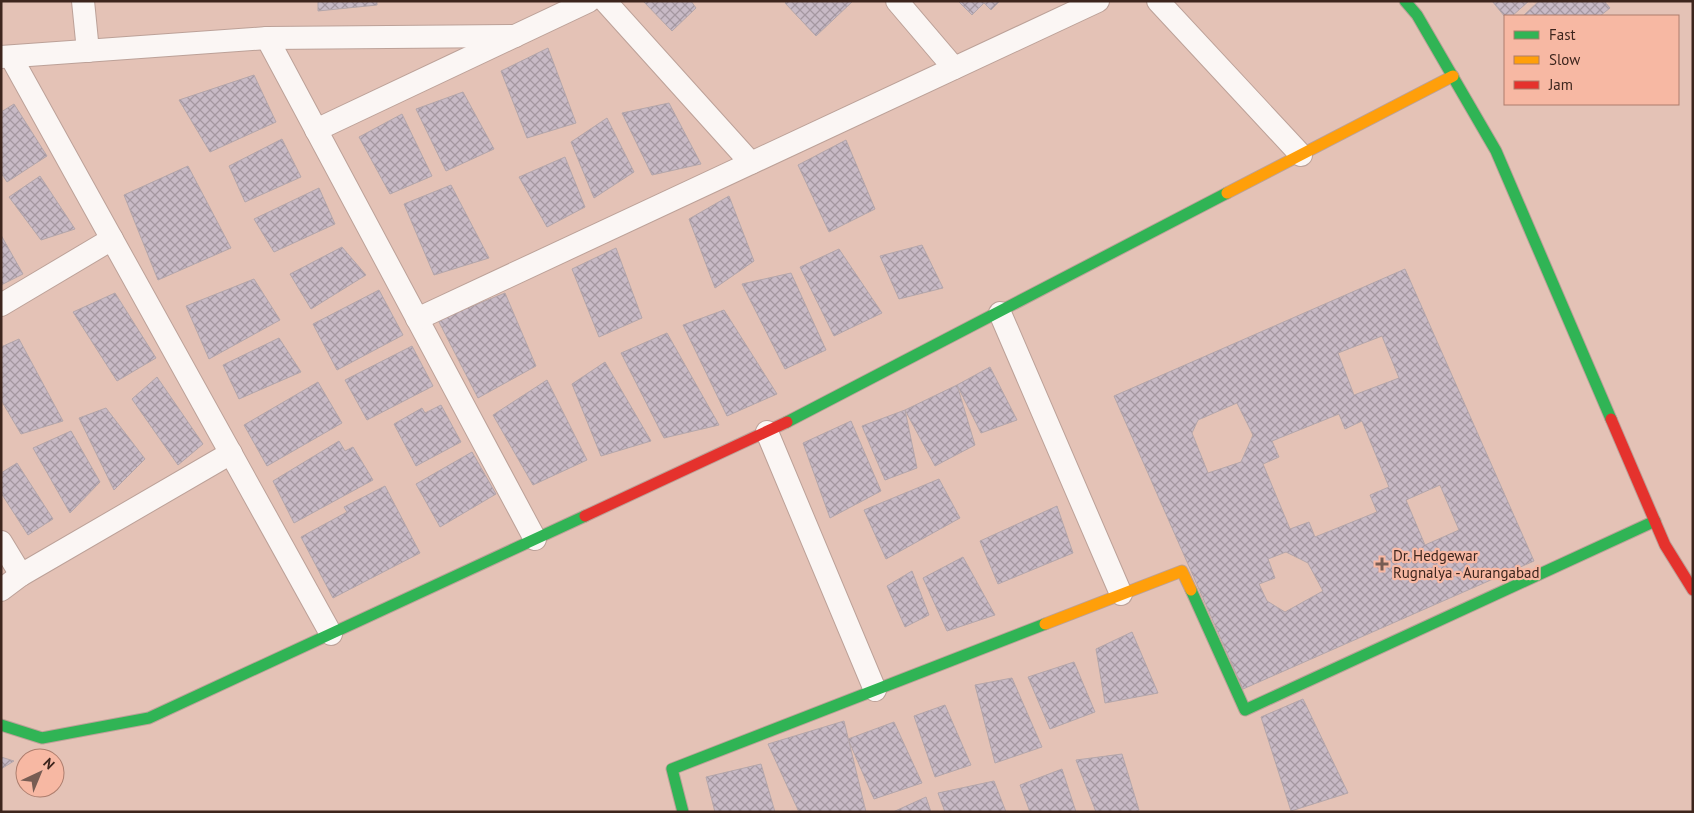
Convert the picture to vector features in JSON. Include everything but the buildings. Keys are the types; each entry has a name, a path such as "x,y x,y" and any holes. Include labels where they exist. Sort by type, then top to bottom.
{"street":[{"path":"83,1 88,51"},
{"path":"316,130 589,1"},
{"path":"605,1 751,163"},
{"path":"897,1 954,68"},
{"path":"417,319 1098,1"},
{"path":"1158,1 1301,156"},
{"path":"1405,1 1417,15 1496,151 1665,545 1693,590"},
{"path":"331,634 112,238 6,57 267,38 515,36"},
{"path":"267,38 535,539"},
{"path":"1,725 42,738 149,718 767,432 1000,313 1452,76"},
{"path":"1,305 112,238"},
{"path":"1000,313 1121,594"},
{"path":"767,432 875,690"},
{"path":"1,590 21,575 231,453"},
{"path":"683,812 672,769 1182,571 1244,710 1655,521"},
{"path":"1,542 21,575"}],"traffic: fast":[{"path":"1405,1 1417,15 1496,151 1611,419"},
{"path":"787,422 1227,193"},
{"path":"1,725 42,738 149,718 585,516"},
{"path":"1191,590 1245,710 1655,521"},
{"path":"683,812 672,769 1045,624"}],"traffic: slow":[{"path":"1227,193 1453,76"},
{"path":"1045,624 1182,571 1191,590"}],"traffic: jam":[{"path":"1611,419 1665,545 1693,590"},
{"path":"585,516 787,422"}],"place":[{"name":"Dr. Hedgewar Rugnalya - Aurangabad","path":"1382,564"}]}
